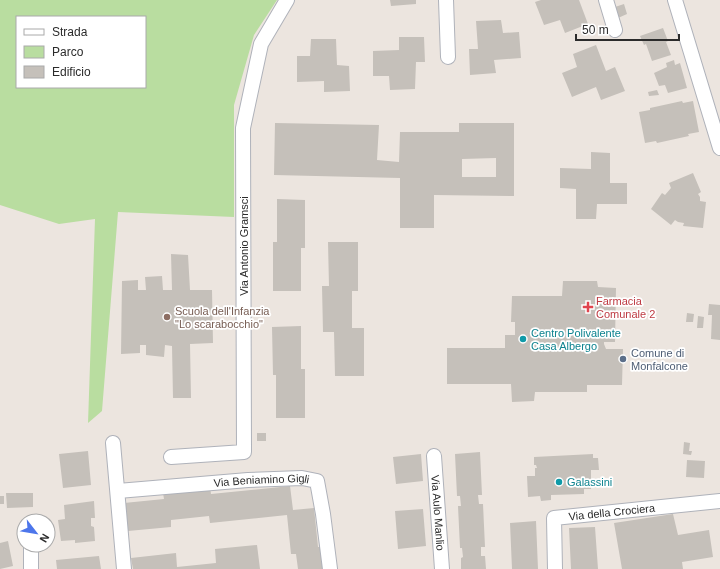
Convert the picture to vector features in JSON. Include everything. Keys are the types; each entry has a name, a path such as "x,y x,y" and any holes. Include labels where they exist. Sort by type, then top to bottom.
{"street":[{"name":"Via Antonio Gramsci","path":"171,457 244,452 243,128 261,44 287,0"},
{"path":"446,0 448,57"},
{"path":"606,0 615,30"},
{"path":"680,2 720,148"},
{"path":"113,443 124,569"},
{"name":"Via Aulo Manlio","path":"434,456 442,569"},
{"name":"Via Beniamino Gigli","path":"118,491 248,480 302,478 317,481 330,569"},
{"name":"Via della Crociera","path":"555,569 554,518 720,501"},
{"path":"31,553 31,569"}],"green space":[{"path":"0,0 277,0 254,35 234,105 234,217 118,212 102,411 88,423 95,219 59,224 0,205"}],"building":[{"path":"390,0 416,0 416,4 391,6"},
{"path":"541,0 579,0 588,24 565,33 560,20 544,25 535,2"},
{"path":"624,4 627,14 618,18 615,7"},
{"path":"501,20 503,33 519,32 521,58 494,60 496,73 470,75 469,49 478,49 476,21"},
{"path":"663,28 671,55 652,61 646,44 644,45 640,36"},
{"path":"399,37 424,37 425,62 416,62 415,89 390,90 389,76 373,76 373,51 399,50"},
{"path":"311,39 336,39 337,65 349,66 350,91 324,92 324,81 297,82 297,56 310,56"},
{"path":"596,45 606,71 615,67 625,91 601,100 596,87 572,97 562,73 577,67 573,54"},
{"path":"674,60 675,65 680,63 687,88 668,93 665,85 659,86 654,73 667,67 666,63"},
{"path":"657,90 659,95 649,96 648,92"},
{"path":"682,101 683,103 693,101 699,132 688,134 689,136 657,143 656,141 645,143 639,112"},
{"path":"275,123 379,125 377,160 399,162 400,132 459,132 459,123 514,123 514,196 434,195 434,228 400,228 400,178 274,175","holes":["496,158 496,177 462,177 462,159"]},
{"path":"591,152 610,153 610,183 627,183 627,204 597,204 596,219 576,219 576,189 560,188 560,168 591,169"},
{"path":"693,173 701,192 698,194 700,201 706,202 703,228 683,226 684,223 675,220 671,225 651,209 662,193 665,195 671,188 669,183"},
{"path":"277,199 305,200 305,248 301,248 301,291 273,291 273,242 277,242"},
{"path":"328,242 358,242 358,291 352,291 352,328 364,328 364,376 335,376 334,332 323,332 322,286 329,286"},
{"name":"Scuola dell'Infanzia \"Lo scarabocchio\"","path":"171,254 188,255 190,290 212,290 213,343 190,344 191,398 173,398 172,346 165,345 164,357 146,355 146,345 140,345 140,353 121,354 122,281 138,280 138,290 146,290 145,277 162,276 163,290 172,290"},
{"name":"Centro Polivalente Casa Albergo","path":"563,281 597,281 598,287 616,288 615,342 604,342 604,344 606,349 623,349 622,385 587,385 587,392 535,392 534,401 512,402 511,384 447,384 447,348 505,348 505,335 515,335 515,322 511,322 512,296 562,296"},
{"path":"709,304 720,305 720,340 711,339 712,315 708,315"},
{"path":"687,313 694,314 693,322 686,322"},
{"path":"698,316 704,317 703,328 697,328"},
{"path":"301,326 301,369 305,369 305,418 276,418 276,375 273,375 272,327"},
{"path":"257,433 266,433 266,441 257,441"},
{"path":"684,442 690,443 689,451 692,451 691,455 683,454"},
{"path":"88,451 91,485 63,488 59,454"},
{"path":"480,452 482,495 478,495 479,504 483,504 485,547 481,547 481,556 485,556 486,569 461,569 461,558 463,557 462,548 460,548 458,506 461,506 460,496 457,496 455,454"},
{"path":"421,454 423,481 396,484 393,457"},
{"name":"Galassini","path":"593,454 593,458 598,458 599,470 591,470 591,489 584,489 584,494 551,495 551,500 541,501 540,496 528,497 527,476 535,476 535,468 537,468 536,465 534,465 534,457"},
{"path":"687,460 705,461 704,478 686,477"},
{"path":"290,486 293,510 314,508 318,547 324,547 326,569 298,569 296,554 291,554 287,515 210,523 209,516 171,520 171,527 128,531 124,503 164,499 163,493 210,487 211,494"},
{"path":"6,493 33,493 33,507 7,508"},
{"path":"0,496 4,496 4,504 0,504"},
{"path":"94,501 95,518 91,518 91,526 94,527 95,541 75,543 75,540 61,541 58,520 65,519 64,505"},
{"path":"423,509 426,546 398,549 395,511"},
{"path":"673,514 678,535 709,530 713,557 682,562 683,569 622,569 614,523"},
{"path":"536,521 538,569 512,569 510,523"},
{"path":"595,527 598,569 571,569 569,528"},
{"path":"8,541 13,566 0,569 0,543"},
{"path":"257,545 260,569 133,569 131,558 176,553 177,567 216,563 215,549"},
{"path":"99,556 101,569 57,569 56,560"}],"place":[{"name":"Farmacia Comunale 2","path":"588,307"},
{"name":"Scuola dell'Infanzia \"Lo scarabocchio\"","path":"167,317"},
{"name":"Centro Polivalente Casa Albergo","path":"523,339"},
{"name":"Comune di Monfalcone","path":"623,359"},
{"name":"Galassini","path":"559,482"}]}
